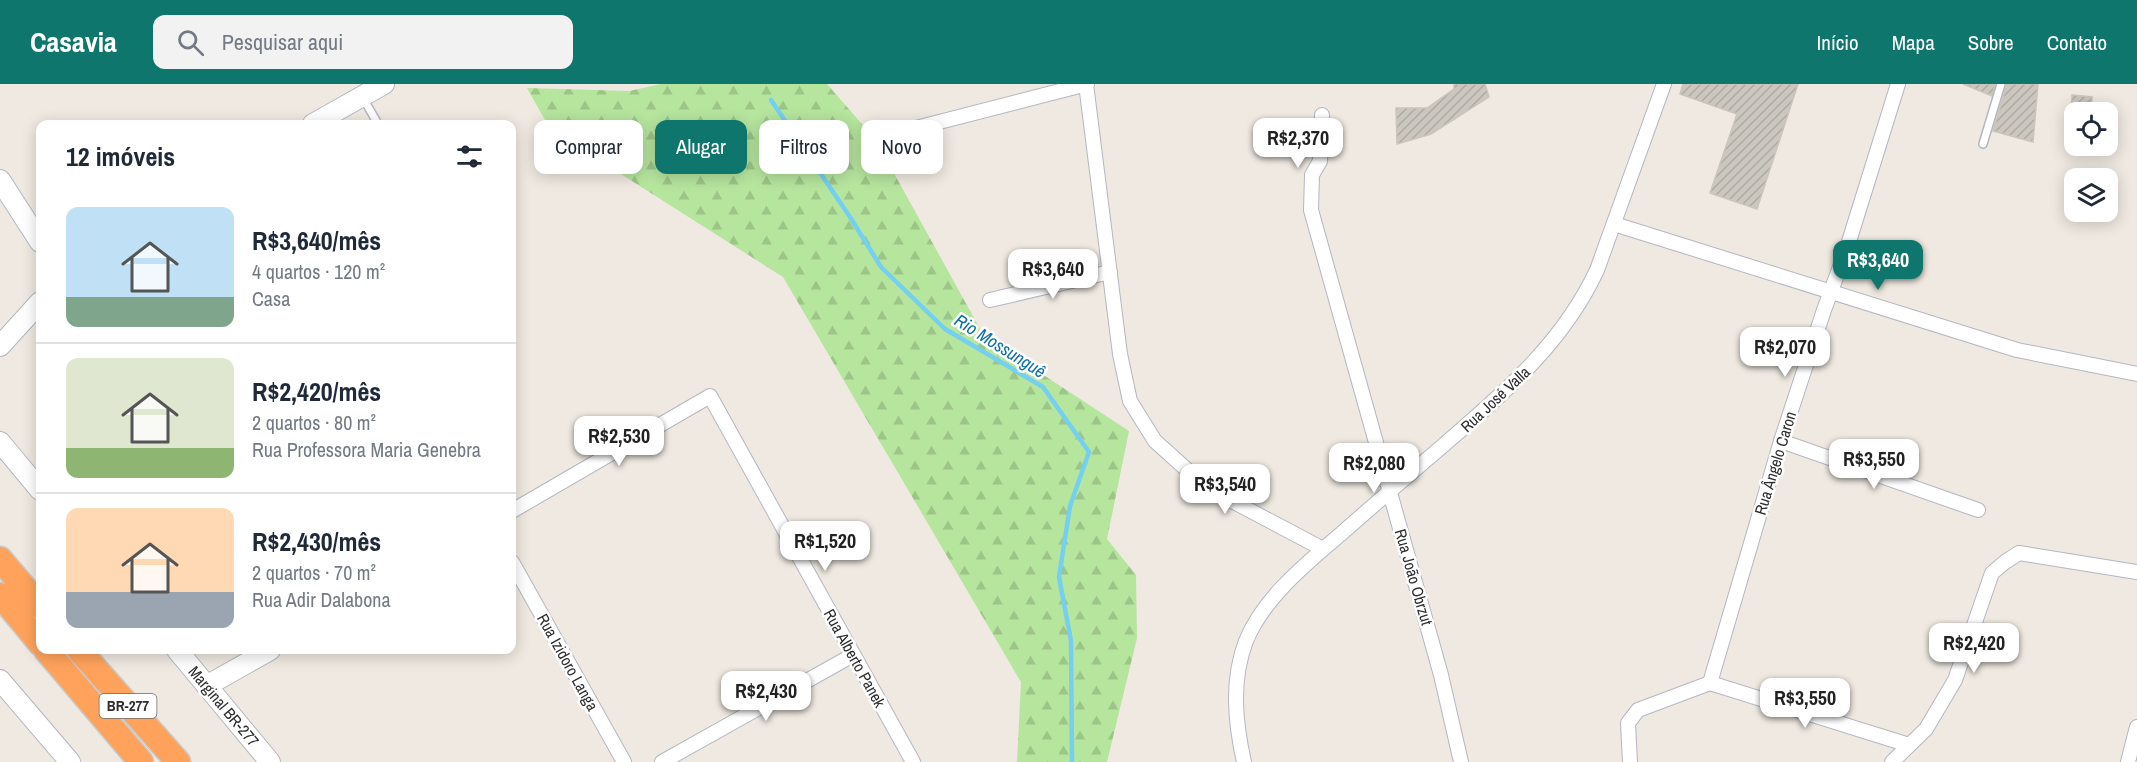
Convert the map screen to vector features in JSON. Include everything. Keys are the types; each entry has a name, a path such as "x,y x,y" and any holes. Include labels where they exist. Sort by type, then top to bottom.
{"highway":[{"path":"0,558 36,601"},
{"path":"0,595 36,638"},
{"name":"BR-277","path":"49,654 141,762"},
{"name":"BR-277","path":"83,654 178,762"}],"main road":[{"path":"323,120 384,84"},
{"path":"0,180 36,236"},
{"path":"0,346 36,306"},
{"path":"0,442 36,485"},
{"name":"Marginal BR-277","path":"180,654 270,762"},
{"path":"207,686 263,654"},
{"path":"0,680 70,762"}],"street":[{"path":"943,121 1087,84 1124,378 1130,401 1155,441 1181,466 1217,493 1323,549"},
{"name":"Rua José Valla","path":"1244,762 1236,713 1236,686 1240,660 1247,639 1273,598 1323,549 1507,389 1570,320 1585,295 1614,224 1664,84"},
{"name":"Rua Ângelo Caron","path":"1710,683 1781,441 1847,248 1898,84"},
{"name":"Rua João Obrzut","path":"1322,115 1320,161 1312,175 1311,210 1446,695 1461,762"},
{"path":"1614,224 2017,350 2137,374"},
{"path":"990,300 1110,272"},
{"name":"Rua Alberto Panek","path":"516,508 710,396 913,762"},
{"path":"1781,441 1978,510"},
{"path":"1892,762 1926,729 1955,680 1992,573 2005,562 2019,553 2137,572"},
{"name":"Rua Izidoro Langa","path":"516,569 624,762"},
{"path":"662,762 853,655"},
{"path":"1630,762 1629,723 1638,710 1710,683 1910,745"},
{"path":"2128,762 2137,727"}],"lane":[{"path":"1983,144 2001,84"},
{"path":"362,97 376,120"}],"green space":[{"path":"661,84 827,84 861,123 861,174 894,174 984,336 1129,431 1107,539 1136,575 1137,638 1107,762 1017,762 1021,682 783,277 621,174 643,174 643,120 545,120 527,88 629,91"}],"building":[{"path":"1454,84 1485,84 1489,97 1431,134 1397,144 1396,108 1427,108 1454,89"},
{"path":"1683,84 1798,84 1757,209 1710,193 1737,114 1680,94"},
{"path":"1963,84 1995,84 1992,96"},
{"path":"2007,84 2038,84 2033,142 1993,131"},
{"path":"2072,95 2092,97 2092,102 2072,102"}],"waterway":[{"name":"Rio Mossunguê","path":"771,100 881,267 945,329 1043,387 1089,452 1070,506 1059,577 1071,641 1072,762"}]}
